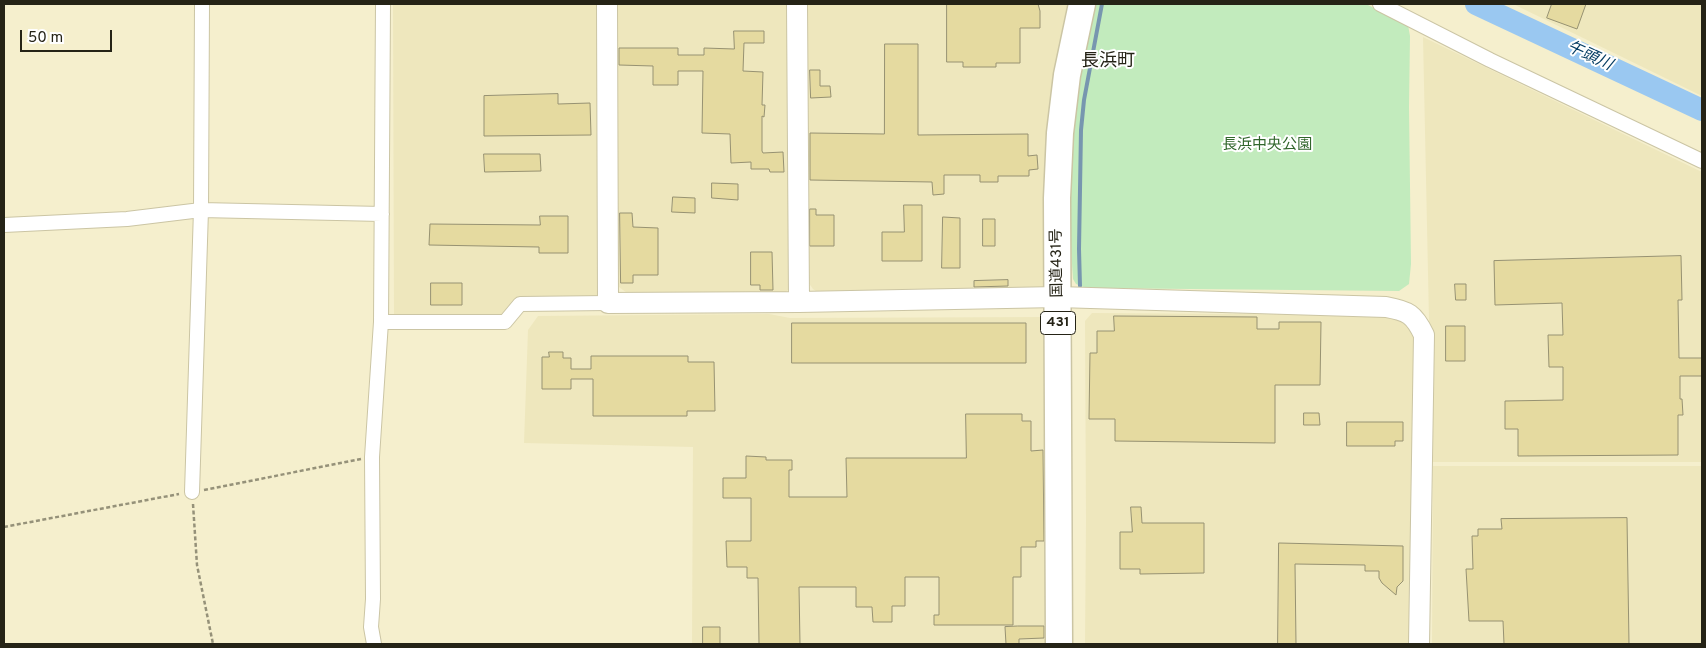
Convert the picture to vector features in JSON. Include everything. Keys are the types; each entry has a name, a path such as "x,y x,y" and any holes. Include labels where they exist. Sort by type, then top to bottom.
{"highway":[{"name":"国道431号","path":"1059,644 1057,198 1060,133 1067,75 1082,4"}],"street":[{"path":"192,492 201,210 202,4"},
{"path":"374,644 371,628 373,599 372,457 381,322 383,4"},
{"path":"607,4 608,303"},
{"path":"797,4 798,302"},
{"path":"1380,4 1490,60 1702,162"},
{"path":"4,226 127,219 201,210 382,214"},
{"path":"381,322 505,322 520,304 798,302 1058,297 1386,307 1406,310 1418,322 1424,335 1419,644"}],"path":[{"path":"4,527 372,457"},
{"path":"192,492 198,565 212,644"}],"shaded area":[{"path":"393,4 599,4 599,297 517,297 502,316 394,315"},
{"path":"615,4 790,4 792,281 788,290 780,297 638,295 627,293 619,287 616,276"},
{"path":"807,4 1076,4 1054,285 1043,293 823,296 813,289 806,279"},
{"path":"1513,4 1702,4 1702,96 1577,35"},
{"path":"1423,37 1702,172 1702,462 1432,462"},
{"path":"1092,313 1396,315 1408,319 1415,334 1412,412 1414,644 1085,644 1085,321"},
{"path":"769,314 790,318 1044,317 1052,324 1052,644 692,644 693,447 524,443 528,330 538,316"},
{"path":"1433,466 1702,466 1702,644 1432,644"}],"green space":[{"name":"長浜中央公園","path":"1096,4 1366,4 1408,25 1410,36 1411,264 1409,284 1399,291 1086,288 1076,284 1073,279 1071,230 1071,156 1075,107"}],"building":[{"path":"947,4 1038,4 1040,28 1020,28 1020,63 996,63 996,67 963,67 963,62 947,62"},
{"path":"1552,4 1586,4 1577,29 1547,18"},
{"path":"734,31 764,31 764,43 744,43 743,71 763,72 762,105 765,105 764,117 762,116 762,151 763,153 783,152 784,172 770,172 769,169 751,169 751,162 731,163 730,134 702,133 703,71 678,71 678,85 653,85 653,66 619,65 619,48 678,48 678,55 704,55 704,48 734,49"},
{"path":"885,44 918,44 918,135 1028,134 1028,156 1037,155 1038,169 1029,170 1029,176 998,176 998,182 980,182 980,175 944,175 944,194 933,195 932,182 810,180 810,133 884,134"},
{"path":"810,70 820,70 820,86 830,86 831,97 811,98"},
{"path":"558,94 558,104 590,103 591,135 484,136 484,96"},
{"path":"484,154 540,154 541,171 485,172"},
{"path":"712,183 738,184 738,200 712,198"},
{"path":"673,197 695,198 695,213 672,212"},
{"path":"904,205 922,205 922,261 882,261 882,232 904,232"},
{"path":"810,209 816,209 816,215 834,215 834,246 810,246"},
{"path":"620,213 632,213 633,227 658,228 658,275 633,275 633,283 621,283"},
{"path":"540,216 568,216 568,253 539,253 539,247 429,245 430,224 540,225"},
{"path":"943,217 960,218 960,268 942,268"},
{"path":"983,219 995,219 995,246 983,246"},
{"path":"751,252 772,252 773,290 760,290 760,285 751,285"},
{"path":"1681,256 1682,300 1678,300 1679,358 1702,358 1702,376 1680,376 1680,399 1682,399 1683,415 1678,415 1678,455 1518,456 1518,429 1505,429 1505,401 1563,400 1563,367 1549,367 1548,335 1563,335 1562,303 1495,305 1494,261"},
{"path":"1008,280 1008,286 974,287 974,281"},
{"path":"431,283 462,283 462,305 431,305"},
{"path":"1455,284 1466,284 1466,300 1456,300"},
{"path":"1114,316 1257,317 1257,329 1279,329 1279,322 1321,322 1320,385 1275,385 1275,443 1115,441 1115,419 1089,419 1090,353 1097,353 1097,331 1114,331"},
{"path":"792,323 1026,323 1026,363 792,363"},
{"path":"1446,326 1465,326 1465,361 1446,361"},
{"path":"549,352 563,352 563,358 571,358 571,369 591,369 591,356 688,356 688,362 714,362 715,411 687,411 687,416 593,416 593,379 571,379 571,389 542,389 542,357 549,357"},
{"path":"1304,413 1319,413 1320,425 1304,425"},
{"path":"966,414 1022,414 1022,421 1031,421 1031,451 1043,450 1044,541 1036,541 1036,547 1021,547 1021,577 1013,577 1013,625 934,625 934,615 939,615 939,577 905,577 905,606 892,606 892,622 873,622 872,607 856,607 856,587 799,587 800,644 759,644 758,578 747,578 747,567 727,567 726,541 751,541 751,498 723,498 723,478 746,478 746,456 766,457 766,460 792,460 792,470 789,470 789,497 847,497 846,458 966,458"},
{"path":"1347,422 1403,422 1403,441 1395,441 1395,446 1347,446"},
{"path":"1131,507 1141,507 1142,523 1204,523 1204,573 1140,574 1140,569 1120,569 1120,532 1132,532"},
{"path":"1627,518 1629,644 1504,644 1503,621 1469,621 1466,569 1473,569 1472,536 1478,536 1478,529 1502,529 1501,519"},
{"path":"1279,543 1403,546 1403,581 1397,587 1396,595 1382,583 1379,578 1379,571 1365,571 1365,565 1295,564 1296,644 1278,644"},
{"path":"1044,626 1044,638 1019,639 1019,644 1006,644 1005,627"},
{"path":"703,627 720,627 720,644 703,644"}],"waterway":[{"path":"1080,286 1081,130 1084,100 1102,4"},
{"name":"午頭川","path":"1476,4 1702,110"}],"district":[{"name":"長浜町","path":"1108,62"}]}
